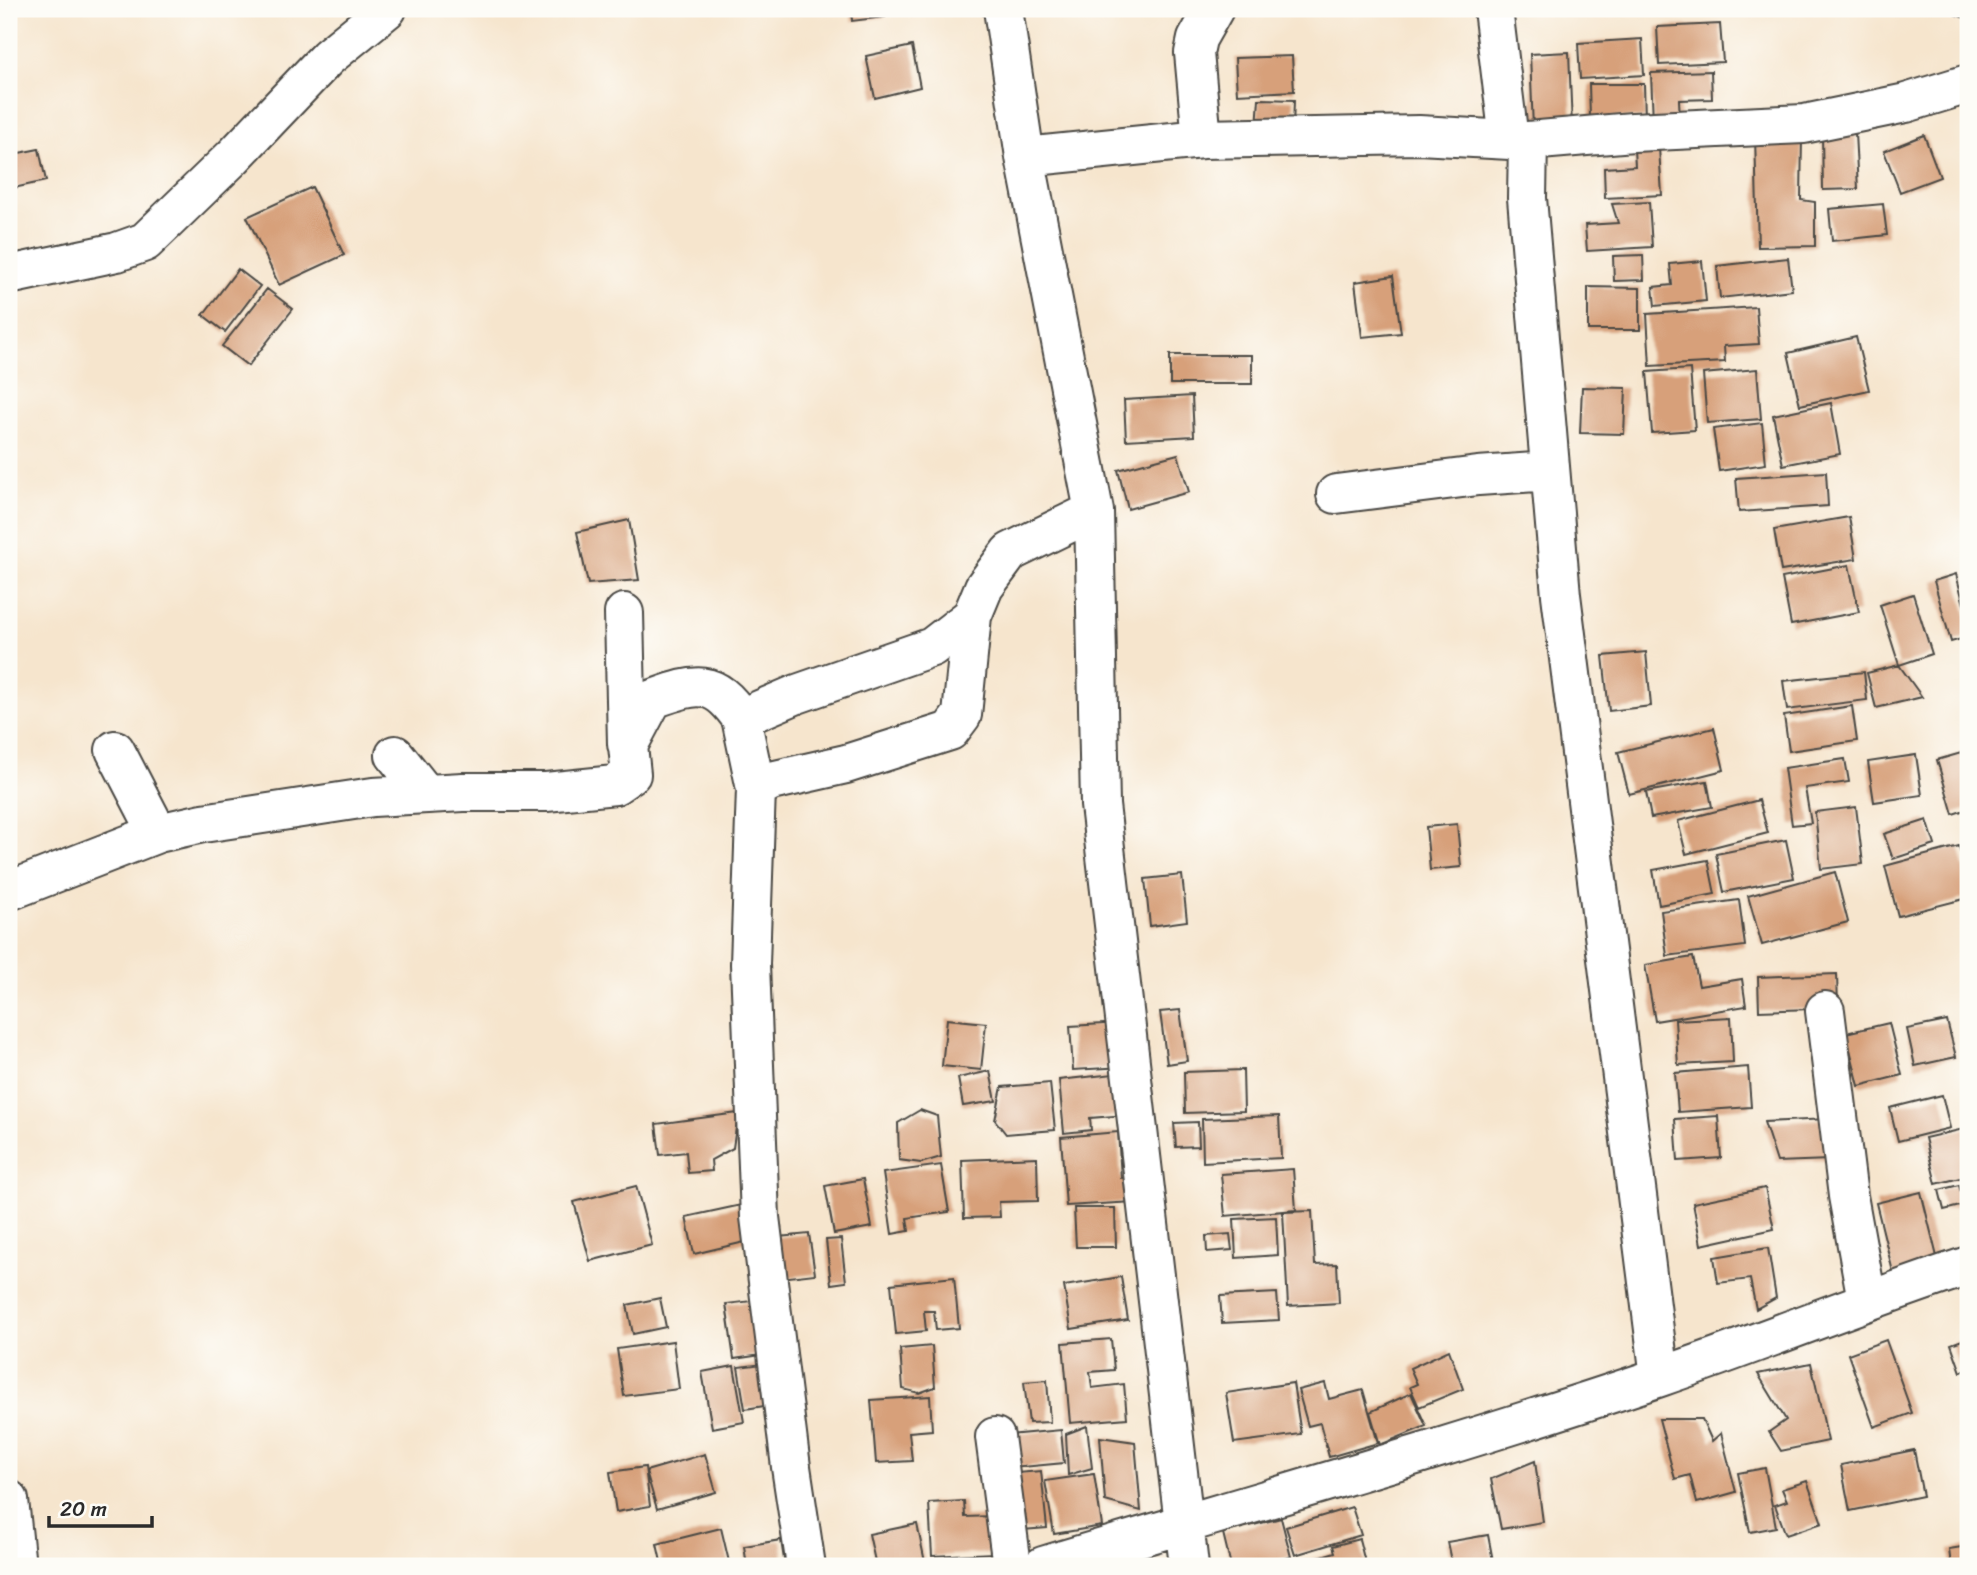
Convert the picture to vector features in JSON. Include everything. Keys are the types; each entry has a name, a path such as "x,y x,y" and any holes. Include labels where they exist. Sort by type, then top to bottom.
{"street":[{"path":"9,275 117,253 145,242 233,158 328,57 387,9"},
{"path":"1003,9 1024,157 1094,511 1100,805 1189,1566"},
{"path":"1202,139 1194,53 1197,39 1214,9"},
{"path":"1493,9 1519,140 1527,198 1561,595 1660,1377"},
{"path":"1024,157 1202,139 1419,135 1519,140 1804,124 1906,103 1968,84"},
{"path":"1336,494 1478,476 1550,471"},
{"path":"756,789 771,781 846,764 950,731 962,715 972,616 984,587 1010,552 1094,511"},
{"path":"9,891 158,834 277,810 426,794 547,792 615,785 631,774 624,613"},
{"path":"741,718 797,694 932,647 972,616"},
{"path":"628,746 653,699 689,687 709,687 726,696 741,718 756,789 750,964 760,1217 806,1566"},
{"path":"115,750 158,834"},
{"path":"396,755 426,794"},
{"path":"1825,1011 1848,1196 1867,1300"},
{"path":"1043,1566 1405,1460 1660,1377 1867,1300 1968,1266"},
{"path":"995,1437 1012,1566"},
{"path":"9,1500 16,1566"}],"building":[{"path":"851,9 884,9 885,17 852,21"},
{"path":"1953,9 1968,9 1968,19 1954,14"},
{"path":"1720,24 1723,62 1659,65 1657,27"},
{"path":"1642,39 1644,75 1580,79 1578,43"},
{"path":"912,46 920,87 875,98 866,56"},
{"path":"1569,52 1572,127 1533,129 1530,54"},
{"path":"1292,56 1294,91 1237,94 1235,58"},
{"path":"1711,71 1712,99 1679,100 1680,120 1653,121 1651,73"},
{"path":"1589,84 1644,84 1645,118 1590,118"},
{"path":"1259,99 1294,100 1293,128 1257,127"},
{"path":"1855,133 1858,189 1823,190 1822,134"},
{"path":"1755,135 1802,136 1801,200 1815,202 1815,246 1758,247"},
{"path":"1924,135 1940,177 1900,192 1884,151"},
{"path":"1659,148 1662,195 1605,198 1604,168 1635,166 1634,149"},
{"path":"39,149 46,181 9,189 9,155"},
{"path":"312,187 344,255 279,285 247,217"},
{"path":"1649,202 1652,247 1587,251 1585,225 1618,223 1612,204"},
{"path":"1883,204 1887,235 1832,241 1829,209"},
{"path":"1643,255 1644,280 1614,281 1613,256"},
{"path":"1788,258 1792,290 1720,298 1717,266"},
{"path":"1702,261 1706,301 1655,306 1653,287 1672,285 1670,264"},
{"path":"238,269 260,286 225,332 203,315"},
{"path":"1393,276 1401,333 1362,337 1355,282"},
{"path":"1588,287 1640,288 1640,330 1588,330"},
{"path":"267,289 293,309 248,366 222,346"},
{"path":"1756,307 1759,344 1724,346 1725,362 1650,366 1647,314"},
{"path":"1856,337 1869,390 1800,405 1788,353"},
{"path":"1170,355 1252,355 1252,384 1170,384"},
{"path":"1690,369 1695,430 1652,433 1647,372"},
{"path":"1757,369 1761,419 1707,423 1703,374"},
{"path":"1582,387 1626,388 1624,434 1580,433"},
{"path":"1192,396 1194,436 1126,440 1124,400"},
{"path":"1831,403 1840,454 1783,465 1773,415"},
{"path":"1762,423 1766,464 1719,471 1713,429"},
{"path":"1178,454 1189,492 1128,509 1118,470"},
{"path":"1826,472 1828,506 1739,512 1736,478"},
{"path":"1849,517 1856,559 1781,571 1774,530"},
{"path":"629,520 639,580 588,584 577,532"},
{"path":"1849,565 1859,612 1791,625 1782,578"},
{"path":"1956,574 1968,620 1968,637 1951,642 1934,581"},
{"path":"1913,594 1932,654 1899,665 1880,605"},
{"path":"1646,652 1651,706 1609,711 1603,656"},
{"path":"1899,665 1922,697 1876,708 1867,673"},
{"path":"1864,672 1867,700 1787,710 1783,681"},
{"path":"1852,706 1857,741 1789,751 1784,716"},
{"path":"1714,728 1724,770 1629,794 1618,752"},
{"path":"1968,751 1968,809 1953,814 1937,760"},
{"path":"1916,755 1922,795 1874,802 1868,762"},
{"path":"1845,759 1849,782 1805,788 1811,823 1792,825 1784,768"},
{"path":"1707,781 1712,807 1651,818 1646,792"},
{"path":"1759,800 1768,833 1686,854 1678,821"},
{"path":"1856,807 1863,864 1821,869 1815,812"},
{"path":"1927,820 1935,845 1893,859 1884,834"},
{"path":"1457,824 1461,867 1430,870 1426,827"},
{"path":"1786,840 1794,878 1724,892 1716,854"},
{"path":"1959,846 1968,881 1968,898 1898,916 1885,866"},
{"path":"1708,860 1715,894 1659,905 1653,870"},
{"path":"1835,872 1848,922 1762,945 1748,896"},
{"path":"1182,875 1187,921 1150,926 1145,879"},
{"path":"1739,900 1745,946 1667,956 1661,911"},
{"path":"1693,957 1699,986 1742,979 1746,1006 1655,1021 1645,965"},
{"path":"1837,974 1838,1008 1759,1011 1758,977"},
{"path":"1180,1010 1187,1061 1167,1064 1160,1012"},
{"path":"1731,1017 1733,1062 1678,1065 1675,1020"},
{"path":"947,1019 986,1023 981,1070 942,1066"},
{"path":"1947,1021 1956,1057 1915,1066 1907,1029"},
{"path":"1121,1023 1124,1067 1073,1070 1070,1026"},
{"path":"1889,1023 1902,1075 1859,1086 1846,1033"},
{"path":"1748,1067 1751,1107 1678,1112 1675,1073"},
{"path":"1243,1070 1244,1111 1185,1113 1184,1072"},
{"path":"990,1071 996,1101 963,1106 958,1078"},
{"path":"1123,1073 1127,1115 1090,1118 1091,1130 1064,1133 1059,1080"},
{"path":"1050,1083 1055,1130 1006,1134 995,1120 1002,1087"},
{"path":"1942,1095 1950,1128 1898,1141 1890,1108"},
{"path":"920,1110 937,1116 941,1157 921,1163 899,1160 898,1123"},
{"path":"738,1113 733,1148 711,1160 712,1171 688,1173 686,1152 660,1155 656,1124"},
{"path":"1279,1116 1281,1158 1203,1162 1202,1119"},
{"path":"1718,1116 1721,1158 1678,1161 1675,1119"},
{"path":"1828,1119 1829,1160 1777,1162 1764,1122"},
{"path":"1198,1122 1199,1146 1176,1147 1174,1123"},
{"path":"1968,1128 1968,1176 1936,1184 1925,1138"},
{"path":"1118,1132 1121,1178 1133,1177 1134,1202 1066,1206 1061,1137"},
{"path":"1037,1157 1038,1201 999,1202 1000,1217 964,1218 962,1160"},
{"path":"941,1165 949,1212 907,1218 909,1231 892,1234 883,1173"},
{"path":"1293,1169 1296,1210 1225,1216 1221,1174"},
{"path":"863,1179 872,1227 834,1234 825,1186"},
{"path":"1959,1185 1964,1205 1944,1210 1939,1190"},
{"path":"636,1186 652,1245 590,1261 574,1202"},
{"path":"1765,1188 1774,1229 1701,1245 1693,1203"},
{"path":"1921,1192 1940,1269 1895,1280 1876,1203"},
{"path":"746,1204 753,1240 694,1254 686,1217"},
{"path":"1074,1208 1115,1208 1116,1247 1076,1247"},
{"path":"1312,1211 1315,1265 1337,1264 1339,1303 1288,1306 1283,1212"},
{"path":"1276,1217 1278,1255 1236,1258 1234,1219"},
{"path":"809,1234 815,1274 773,1279 768,1238"},
{"path":"1230,1234 1232,1250 1207,1252 1206,1236"},
{"path":"841,1239 846,1282 831,1284 826,1240"},
{"path":"1768,1248 1776,1298 1756,1309 1750,1279 1718,1283 1714,1257"},
{"path":"954,1277 959,1328 936,1330 934,1311 924,1311 926,1331 896,1334 891,1284"},
{"path":"1121,1277 1128,1320 1071,1329 1064,1286"},
{"path":"1277,1293 1279,1320 1222,1323 1220,1296"},
{"path":"660,1298 666,1327 633,1334 627,1305"},
{"path":"760,1300 768,1354 734,1359 726,1304"},
{"path":"1968,1338 1968,1370 1961,1372 1951,1344"},
{"path":"1111,1339 1114,1370 1090,1372 1092,1388 1124,1384 1127,1418 1070,1423 1063,1343"},
{"path":"1886,1340 1912,1413 1874,1427 1848,1354"},
{"path":"673,1341 679,1389 624,1396 617,1349"},
{"path":"932,1346 935,1387 919,1393 903,1389 900,1349"},
{"path":"1449,1350 1463,1389 1419,1407 1410,1387 1417,1384 1410,1368"},
{"path":"771,1363 777,1404 745,1409 738,1367"},
{"path":"1811,1363 1828,1441 1781,1451 1769,1432 1786,1420 1758,1374"},
{"path":"734,1366 744,1422 712,1428 702,1372"},
{"path":"1047,1380 1050,1422 1029,1423 1024,1382"},
{"path":"1293,1383 1301,1434 1234,1443 1226,1393"},
{"path":"1325,1383 1329,1399 1363,1390 1378,1443 1329,1457 1320,1423 1308,1426 1298,1390"},
{"path":"1411,1393 1426,1426 1380,1445 1370,1412"},
{"path":"930,1396 932,1430 909,1432 912,1461 876,1463 871,1400"},
{"path":"1659,1419 1702,1419 1712,1441 1721,1433 1736,1492 1697,1503 1690,1475 1675,1479"},
{"path":"1087,1426 1092,1468 1068,1475 1066,1434"},
{"path":"1061,1430 1064,1463 1012,1468 1009,1435"},
{"path":"1100,1437 1135,1442 1141,1511 1105,1501"},
{"path":"1914,1450 1923,1496 1850,1511 1841,1465"},
{"path":"705,1454 716,1492 657,1509 646,1471"},
{"path":"1535,1461 1543,1522 1501,1529 1491,1479"},
{"path":"645,1467 650,1506 616,1512 610,1472"},
{"path":"1765,1468 1776,1527 1750,1532 1738,1473"},
{"path":"1041,1471 1047,1528 1010,1531 1004,1474"},
{"path":"1094,1474 1102,1526 1054,1534 1045,1481"},
{"path":"1807,1481 1822,1523 1786,1535 1775,1505 1787,1501 1782,1489"},
{"path":"964,1501 965,1517 993,1516 994,1553 932,1556 929,1503"},
{"path":"1352,1507 1361,1535 1295,1555 1286,1527"},
{"path":"1281,1518 1291,1557 1255,1566 1231,1566 1223,1533"},
{"path":"917,1524 925,1562 876,1566 869,1534"},
{"path":"721,1528 730,1566 662,1566 657,1544"},
{"path":"1488,1535 1494,1566 1452,1566 1447,1542"},
{"path":"1359,1539 1366,1566 1289,1566 1335,1552 1333,1546"},
{"path":"781,1540 785,1566 747,1566 744,1546"},
{"path":"1968,1546 1968,1566 1951,1566 1949,1549"}]}
